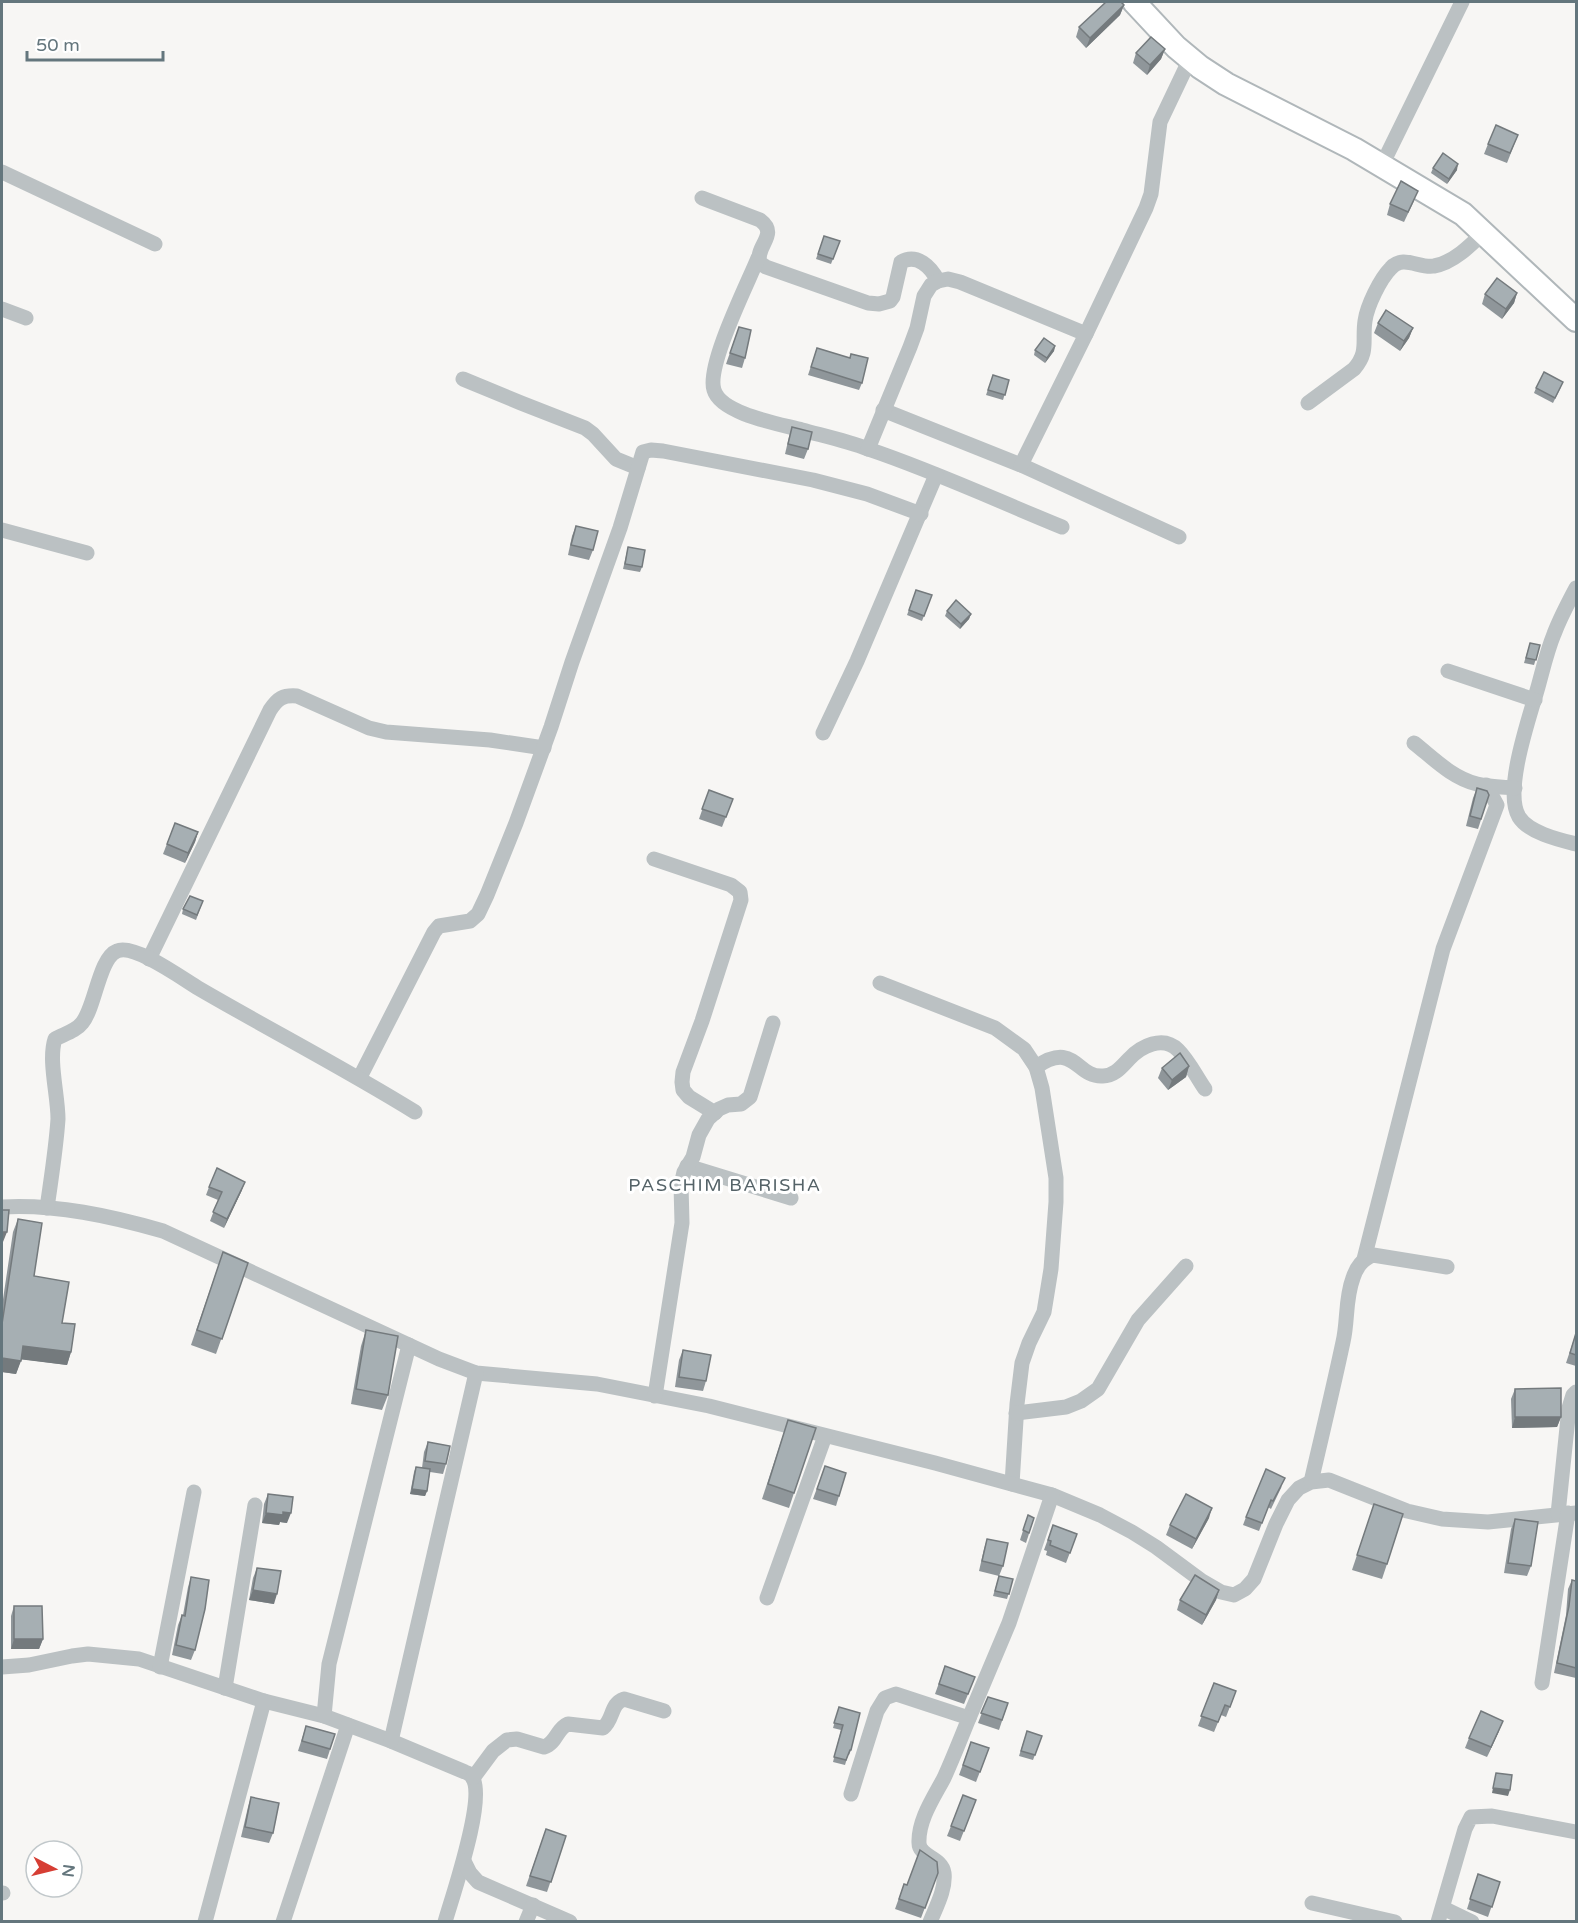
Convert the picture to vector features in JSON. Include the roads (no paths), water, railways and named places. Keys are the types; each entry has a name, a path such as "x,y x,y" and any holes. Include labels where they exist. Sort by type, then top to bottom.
{"street":[{"path":"1134,2 1176,47 1226,84 1382,165 1463,214 1576,320"},
{"path":"1382,165 1462,2"},
{"path":"1021,465 1146,208 1151,194 1160,122 1190,59"},
{"path":"2,172 155,244"},
{"path":"702,198 760,220 768,229 768,235 729,324 714,374 714,390 721,402 730,408 868,449 1062,527"},
{"path":"1308,403 1360,362 1365,345 1366,314 1377,289 1391,268 1404,262 1427,267 1441,264 1451,259 1483,233"},
{"path":"758,258 765,267 868,303 879,304 890,301 893,297 901,262 905,260 917,260 930,267 938,281"},
{"path":"868,449 917,328 924,296 931,285 938,281 948,279 960,282 1086,334"},
{"path":"2,309 26,318"},
{"path":"464,378 521,404 585,428 616,459 638,468"},
{"path":"884,410 1021,465 1179,537"},
{"path":"360,1077 434,932 439,926 470,921 478,914 512,834 544,748 620,528 643,452 663,451 813,480 867,494 921,514"},
{"path":"823,733 857,661 936,475"},
{"path":"2,530 87,553"},
{"path":"1576,588 1554,635 1535,699 1515,775 1514,802 1519,817 1529,828 1557,840 1576,844"},
{"path":"1448,671 1535,699"},
{"path":"149,959 245,759 277,699 297,696 360,724 386,732 490,740 544,748"},
{"path":"1414,743 1462,779 1486,785 1515,788"},
{"path":"1364,1259 1443,949 1497,805 1486,785"},
{"path":"654,859 731,885 738,889 741,896 705,1012 683,1072 683,1090 689,1097 715,1113"},
{"path":"47,1208 58,1119 52,1057 56,1040 76,1029 86,1019 104,968 116,951 124,949 149,959 360,1077 415,1112"},
{"path":"880,983 995,1028 1024,1049 1036,1067 1042,1088 1056,1178 1055,1236 1044,1312 1022,1363 1016,1413 1012,1484"},
{"path":"655,1396 682,1223 682,1178 693,1157 704,1125 715,1113 728,1105 747,1102 750,1097 773,1023"},
{"path":"1036,1067 1047,1060 1070,1059 1093,1074 1106,1076 1119,1069 1143,1047 1151,1043 1165,1044 1177,1048 1205,1089"},
{"path":"687,1166 791,1198"},
{"path":"2,1208 47,1208 89,1213 163,1231 409,1345 476,1373 597,1384 757,1417 1052,1495 1100,1515 1132,1532 1221,1592 1234,1594 1245,1589 1254,1579 1288,1500 1299,1488 1311,1482 1329,1480 1407,1510 1442,1519 1488,1522 1568,1513"},
{"path":"1311,1482 1344,1341 1352,1280 1358,1266 1364,1259 1373,1255 1447,1267"},
{"path":"1016,1413 1066,1407 1081,1401 1098,1389 1138,1320 1186,1266"},
{"path":"324,1716 329,1664 409,1345"},
{"path":"391,1741 476,1373"},
{"path":"1542,1683 1568,1513 1569,1408 1576,1392"},
{"path":"767,1599 825,1436"},
{"path":"160,1666 194,1492"},
{"path":"930,1922 942,1893 944,1871 940,1863 921,1851 919,1845 923,1821 949,1766 1009,1623 1052,1495"},
{"path":"225,1688 255,1505"},
{"path":"2,1667 29,1665 88,1654 139,1659 264,1701 324,1716 391,1741 465,1772 473,1778"},
{"path":"851,1794 878,1711 885,1698 896,1695 969,1718"},
{"path":"445,1922 464,1861 475,1797 473,1778 493,1751 507,1740 517,1739 544,1747 554,1741 559,1731 568,1724 603,1728 608,1724 615,1704 624,1699 664,1711"},
{"path":"205,1922 264,1701"},
{"path":"283,1922 348,1725"},
{"path":"1472,1922 1441,1915 1465,1829 1471,1816 1492,1816 1576,1832"},
{"path":"464,1861 478,1882 570,1922"},
{"path":"1312,1903 1395,1922"},
{"path":"526,1922 533,1905"}],"district":[{"name":"PASCHIM BARISHA","path":"725,1185"}]}
